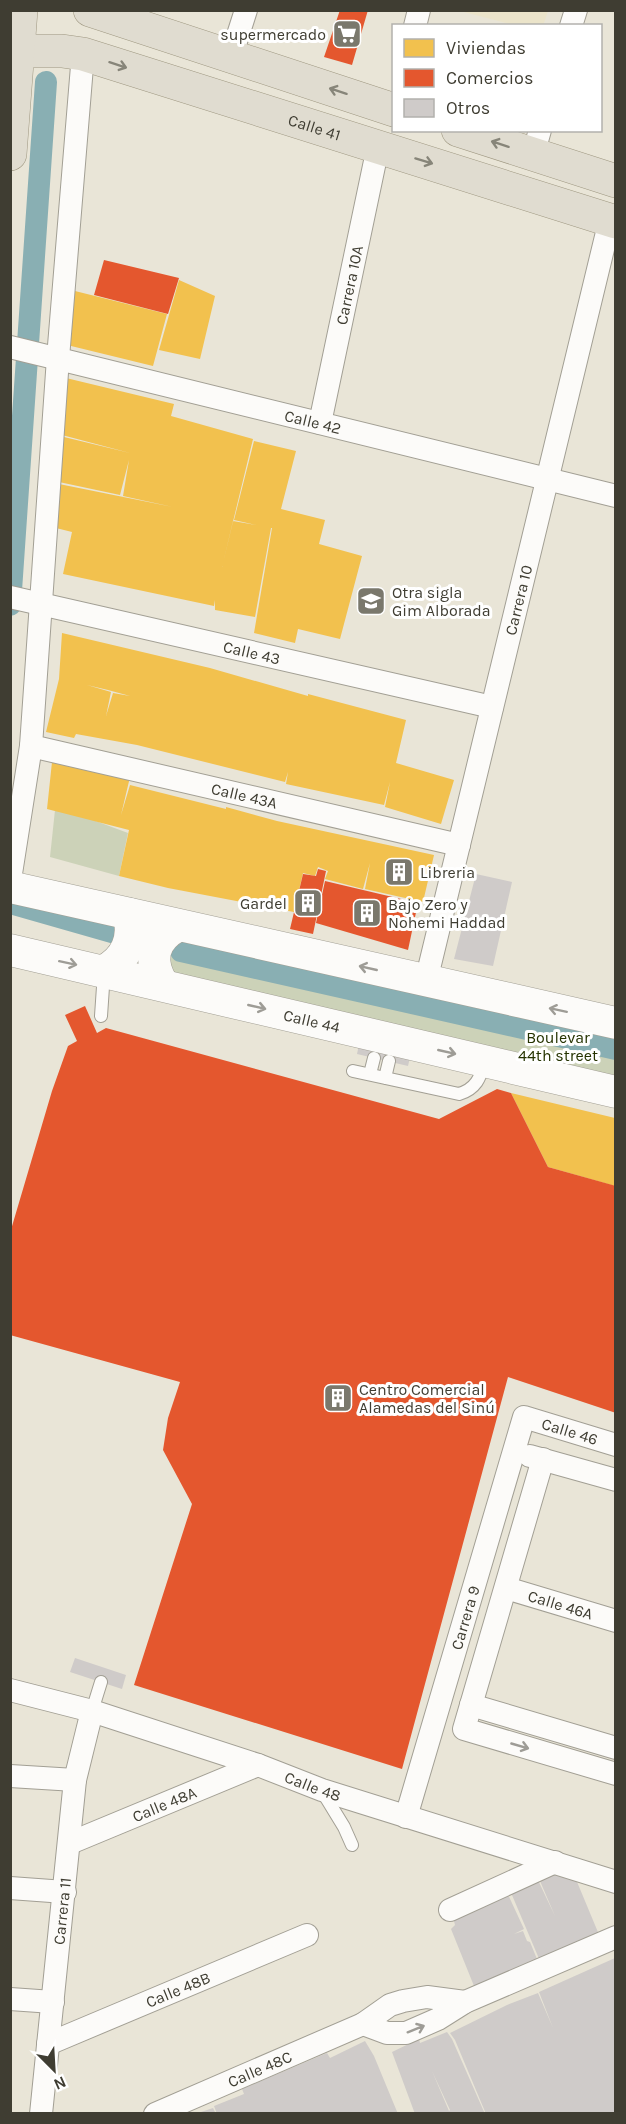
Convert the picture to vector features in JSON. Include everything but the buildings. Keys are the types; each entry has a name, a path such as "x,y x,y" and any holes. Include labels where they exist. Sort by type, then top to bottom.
{"main road":[{"path":"10,154 15,50 21,10"},
{"path":"90,10 392,107"},
{"name":"Calle 41","path":"15,50 82,54 613,221"},
{"path":"470,132 537,143 615,181"}],"street":[{"path":"231,57 246,10"},
{"path":"10,880 31,746 26,601 82,54"},
{"name":"Carrera 10A","path":"320,423 378,147"},
{"name":"Carrera 10","path":"426,981 547,479 613,221"},
{"name":"Calle 42","path":"14,348 615,496"},
{"name":"Calle 43","path":"26,601 492,707"},
{"name":"Calle 43A","path":"31,746 459,845"},
{"path":"10,887 615,1023"},
{"path":"104,971 114,966 128,948 132,925 129,914"},
{"path":"162,985 154,967 154,957 161,938 177,926"},
{"name":"Calle 44","path":"10,950 162,985 384,1048 486,1061 615,1092"},
{"name":"Calle 46","path":"524,1417 615,1445"},
{"name":"Carrera 9","path":"406,1817 524,1417"},
{"path":"514,1451 615,1480"},
{"name":"Carrera 9","path":"543,1459 464,1729 615,1774"},
{"name":"Calle 46A","path":"506,1588 615,1621"},
{"name":"Calle 48","path":"10,1690 92,1711 258,1765 322,1790 615,1882"},
{"path":"471,1705 615,1748"},
{"name":"Carrera 11","path":"41,2114 75,1780 92,1711"},
{"name":"Calle 48A","path":"70,1844 258,1765"},
{"path":"10,1776 75,1780"},
{"path":"450,1910 555,1862"},
{"path":"10,1888 64,1892"},
{"name":"Calle 48B","path":"48,2044 307,1935"},
{"path":"363,2024 387,2033 406,2033 438,2019 465,2002 615,1936"},
{"name":"Calle 48C","path":"155,2114 363,2024 390,2005 427,1997 465,2002"},
{"path":"10,1999 53,2002"}],"lane":[{"path":"101,1016 104,971"},
{"path":"370,1074 384,1048"},
{"path":"384,1048 385,1078"},
{"path":"353,1071 459,1094 474,1086 480,1079 486,1061"},
{"path":"92,1711 102,1682"},
{"path":"322,1790 352,1845"}],"shaded area":[{"path":"460,11 548,11 544,24 510,24"}],"green space":[{"path":"55,810 93,820 128,833 119,876 50,857"},
{"name":"Boulevar 44th street","path":"176,940 615,1040 615,1079 168,973 171,948"}],"waterway":[{"path":"10,605 46,82"},
{"path":"10,903 115,933"},
{"path":"181,951 616,1049"}],"place":[{"name":"supermercado","path":"347,34"},
{"name":"Otra sigla Gim Alborada","path":"371,601"},
{"name":"Libreria","path":"399,872"},
{"name":"Gardel","path":"308,903"},
{"name":"Bajo Zero y Nohemi Haddad","path":"367,913"},
{"name":"Centro Comercial Alamedas del Sinú","path":"338,1398"}]}
